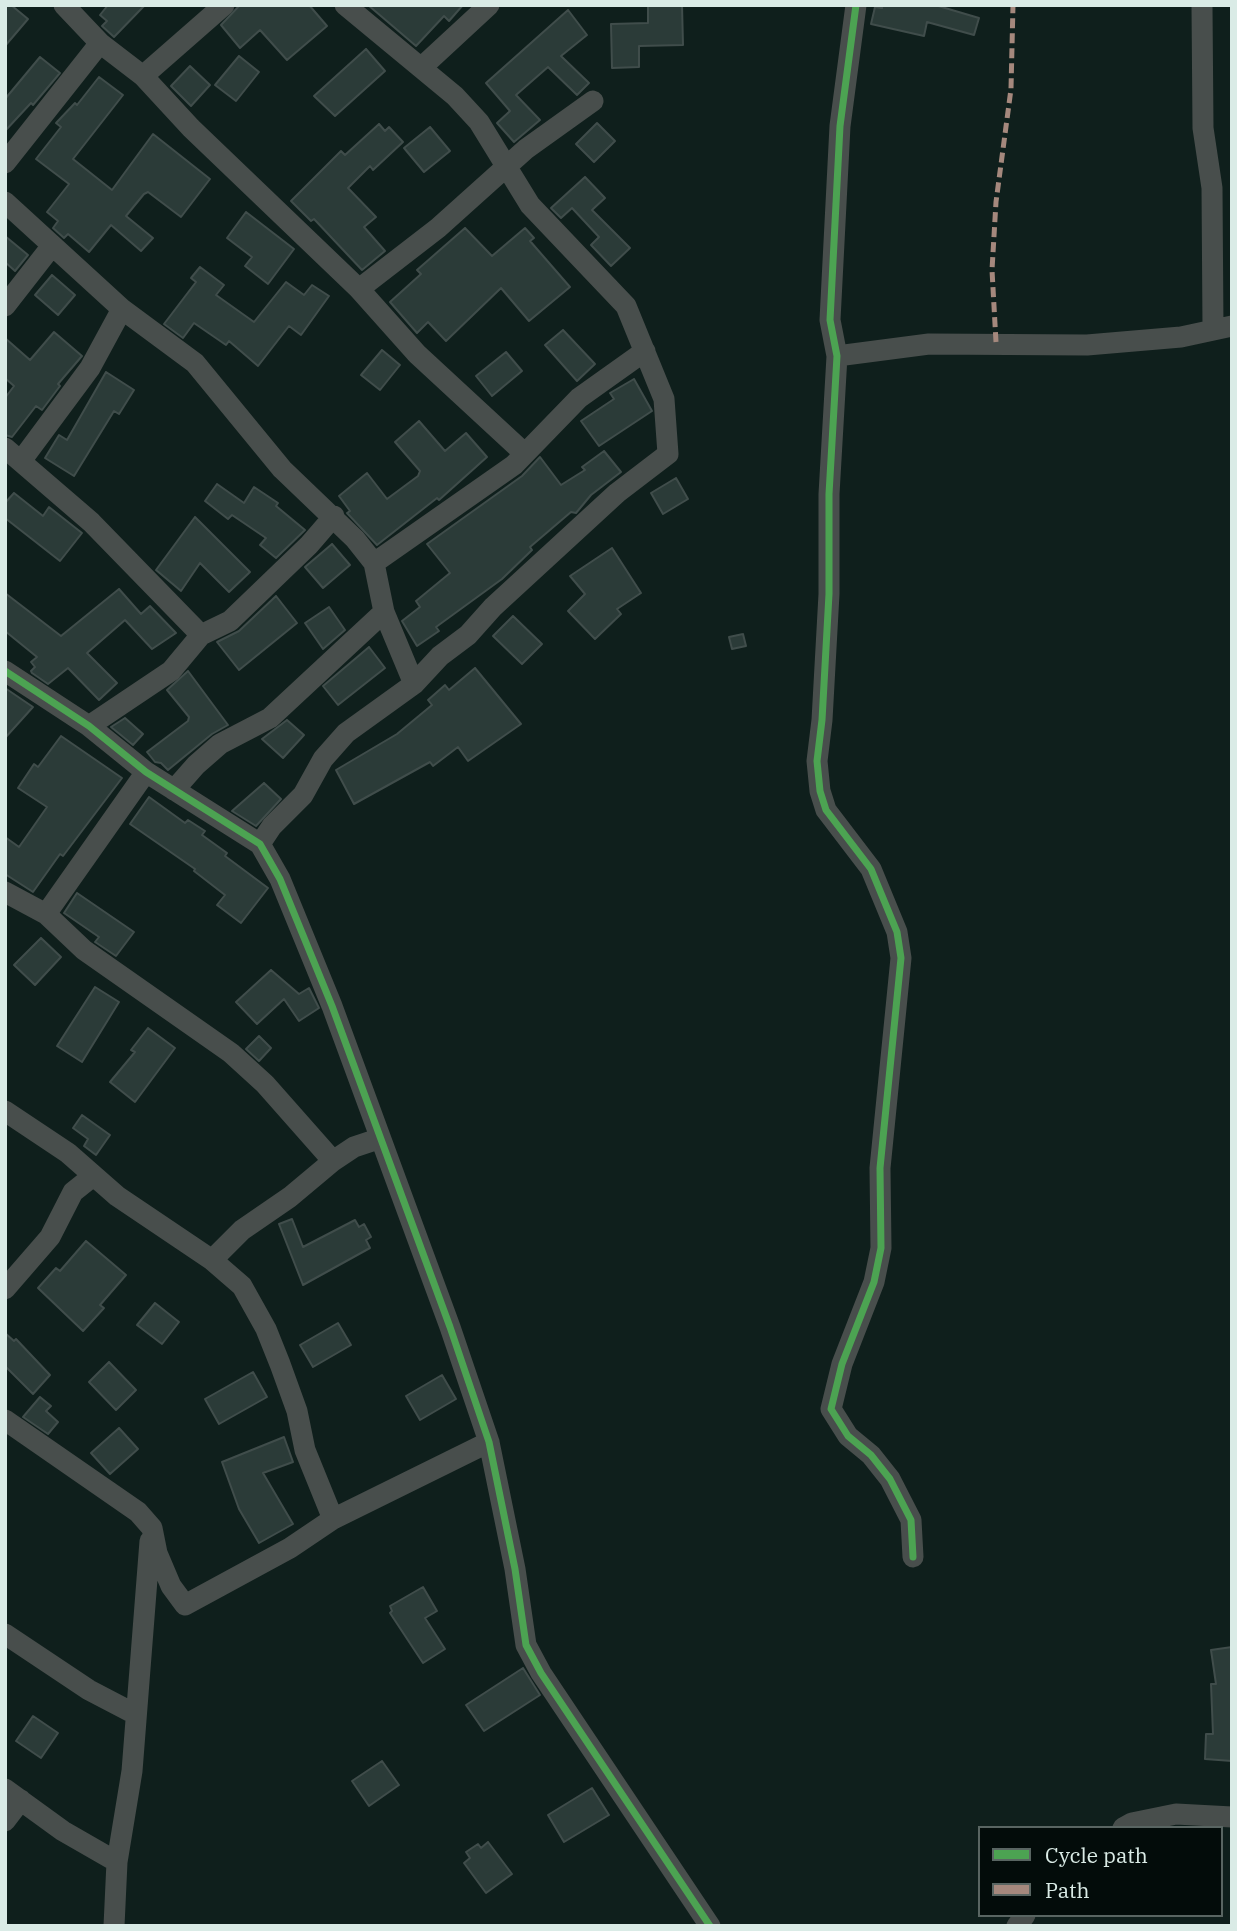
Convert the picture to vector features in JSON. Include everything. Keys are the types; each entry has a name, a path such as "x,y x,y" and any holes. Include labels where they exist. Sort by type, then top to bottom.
{"street":[{"path":"64,5 100,43 143,76 191,128 359,289 417,354 523,452"},
{"path":"143,76 224,5"},
{"path":"260,844 303,794 323,759 346,733 414,684 440,656 468,635 493,607 617,493 668,454 664,399 626,306 530,205 479,122 422,67 345,5"},
{"path":"422,67 489,5"},
{"path":"856,5 840,126 831,293 830,320 837,356 828,495 828,594 822,720 817,761 820,792 826,810 853,843 881,887 897,932 901,958 880,1168 881,1248 874,1282 842,1364 831,1409 848,1436 871,1455 890,1479 911,1520 913,1557"},
{"path":"837,356 929,344 1087,345 1181,337 1222,328 1212,188 1203,128 1202,7"},
{"path":"5,163 100,43"},
{"path":"359,289 509,167 526,149 593,101"},
{"path":"5,202 51,247 122,309 195,363 282,469 334,516 374,563 384,612 414,684"},
{"path":"5,306 51,247"},
{"path":"122,309 90,368 13,454 91,522 201,635"},
{"path":"374,563 514,464 579,398 646,351"},
{"path":"89,726 171,671 201,635 230,621 309,545 334,516"},
{"path":"174,789 220,744 270,718 384,612"},
{"path":"5,671 89,726 146,772 260,844 280,879 332,1006 378,1139 450,1327 489,1442 515,1569 526,1645 541,1673 710,1926"},
{"path":"46,914 146,772"},
{"path":"8,897 46,914 84,950 231,1054 265,1084 333,1161"},
{"path":"5,1111 68,1153 117,1196 212,1260 242,1286 266,1329 296,1411 305,1450 332,1518"},
{"path":"212,1260 242,1230 290,1198 333,1161 354,1147 378,1139"},
{"path":"5,1289 50,1237 73,1192 93,1176"},
{"path":"5,1420 94,1479 138,1512 152,1528 157,1553 170,1586 185,1605 289,1549 332,1518 489,1442"},
{"path":"114,1926 117,1862 132,1771 152,1528"},
{"path":"5,1634 89,1690 135,1714"},
{"path":"5,1821 13,1795 63,1831 117,1862"},
{"path":"1126,1826 1132,1822 1176,1814 1232,1817"}],"building":[{"path":"5,5 11,5 28,19 5,46"},
{"path":"108,5 145,5 114,37 102,26 107,21 100,15"},
{"path":"240,5 309,5 327,26 287,60 260,30 240,48 221,25"},
{"path":"368,5 463,5 449,21 444,16 416,46"},
{"path":"648,5 682,5 683,45 639,46 639,67 612,68 611,24 648,23"},
{"path":"882,5 935,5 979,18 974,35 927,22 924,36 871,24 875,7 882,8"},
{"path":"568,10 587,35 561,56 589,83 577,95 548,67 516,95 540,120 514,142 497,123 510,111 486,83"},
{"path":"366,49 385,71 335,116 314,96"},
{"path":"239,56 259,72 236,101 215,85"},
{"path":"40,57 60,73 33,105 31,103 5,131 5,99"},
{"path":"190,66 210,85 191,106 171,86"},
{"path":"99,77 123,95 73,159 112,190 153,134 210,179 181,217 148,192 144,194 126,216 153,238 141,251 111,225 89,252 68,234 64,238 53,228 58,221 47,212 69,184 36,159 61,127 56,123 75,103 77,105"},
{"path":"597,123 615,141 594,162 576,144"},
{"path":"379,124 385,131 389,127 403,142 373,170 370,166 348,188 376,217 364,227 385,251 362,270 314,219 311,221 291,201 341,151 345,155"},
{"path":"430,127 450,151 424,172 404,148"},
{"path":"585,177 605,198 592,210 630,248 611,266 591,245 599,237 572,208 561,218 551,208"},
{"path":"246,212 294,249 268,284 245,266 252,257 227,238"},
{"path":"465,228 492,256 525,228 534,238 530,241 570,287 529,321 501,288 446,341 428,322 417,333 390,302 421,274 417,270"},
{"path":"5,236 28,255 15,271 5,262"},
{"path":"200,267 224,285 216,295 254,322 286,282 304,295 312,285 329,296 301,335 289,326 258,366 229,341 226,345 194,323 183,338 164,324 196,282 191,278"},
{"path":"52,275 75,295 58,315 35,295"},
{"path":"563,330 595,364 577,381 545,345"},
{"path":"54,332 82,356 58,384 60,386 42,410 36,406 12,437 5,435 5,398 14,386 5,378 5,338 30,360"},
{"path":"382,350 400,365 380,390 361,375"},
{"path":"506,352 522,371 492,396 476,376"},
{"path":"106,372 134,390 119,414 114,411 74,476 45,458 59,435 67,440"},
{"path":"634,379 652,411 599,446 581,421 614,399 610,393"},
{"path":"419,421 445,451 466,433 487,457 439,500 437,498 377,545 347,513 350,511 339,496 367,473 387,499 418,476 420,471 395,442"},
{"path":"604,451 621,472 591,495 576,513 571,512 530,547 532,550 502,579 436,627 439,631 417,646 402,621 420,607 416,601 450,573 427,544 522,476 540,457 561,485 585,470 582,467"},
{"path":"676,478 688,499 663,514 651,493"},
{"path":"217,484 244,503 254,487 278,503 276,506 305,530 276,558 260,545 266,538 232,515 228,519 205,501"},
{"path":"14,493 43,516 49,507 82,533 60,561 5,518 5,503"},
{"path":"195,517 250,572 229,592 200,563 181,591 156,570"},
{"path":"332,544 350,565 323,588 305,567"},
{"path":"612,548 641,593 617,609 621,614 595,639 568,611 585,594 570,576"},
{"path":"119,589 141,614 150,606 176,633 152,649 125,620 87,653 117,683 99,700 68,668 48,684 32,673 35,667 31,662 37,657 5,631 5,593 61,636"},
{"path":"276,596 297,623 239,670 217,642 239,631"},
{"path":"329,607 345,630 323,649 305,623"},
{"path":"513,616 542,644 522,664 493,636"},
{"path":"743,634 746,646 732,649 729,637"},
{"path":"369,647 385,668 338,705 323,686"},
{"path":"475,668 521,724 468,761 458,747 433,766 430,762 354,804 336,770 397,734 432,705 428,700 445,685 449,690"},
{"path":"188,671 228,725 212,734 168,770 161,763 155,762 147,752 188,721 189,717 167,690"},
{"path":"5,688 33,707 5,738"},
{"path":"125,718 143,734 133,745 111,727"},
{"path":"287,720 304,735 283,758 262,739"},
{"path":"61,736 122,778 63,856 60,854 33,892 5,874 5,837 19,847 47,807 18,788 34,764 38,767"},
{"path":"264,783 281,799 256,826 232,811"},
{"path":"149,797 185,823 188,820 205,831 202,835 227,853 225,856 268,888 241,923 217,905 225,895 194,871 195,869 130,824"},
{"path":"77,893 134,932 116,956 95,942 99,937 64,913"},
{"path":"41,938 61,957 35,985 14,965"},
{"path":"271,970 299,994 309,988 319,1008 299,1021 284,999 257,1024 236,1002"},
{"path":"95,987 119,1002 82,1062 57,1046"},
{"path":"148,1028 175,1048 135,1102 110,1082 135,1052 131,1050"},
{"path":"259,1036 271,1048 259,1061 246,1049"},
{"path":"82,1115 110,1135 96,1155 84,1146 88,1139 73,1128"},
{"path":"292,1219 303,1247 355,1220 359,1227 364,1224 371,1237 366,1240 370,1248 303,1285 279,1224"},
{"path":"86,1241 126,1275 100,1305 104,1308 83,1331 38,1288 56,1268 60,1271"},
{"path":"155,1303 179,1322 162,1344 137,1325"},
{"path":"338,1323 351,1345 313,1367 300,1345"},
{"path":"5,1333 14,1341 16,1339 50,1375 33,1394 5,1366"},
{"path":"109,1362 136,1390 116,1410 89,1382"},
{"path":"253,1372 267,1397 219,1424 205,1399"},
{"path":"442,1375 456,1399 420,1420 406,1396"},
{"path":"40,1397 51,1406 46,1411 58,1422 48,1434 23,1417"},
{"path":"119,1428 138,1449 110,1474 91,1453"},
{"path":"284,1437 293,1462 263,1473 293,1524 259,1543 239,1509 222,1462"},
{"path":"423,1587 437,1611 425,1618 445,1649 423,1663 390,1613 390,1606"},
{"path":"1232,1647 1232,1761 1205,1759 1206,1734 1213,1734 1211,1684 1216,1684 1211,1650"},
{"path":"523,1668 540,1695 484,1731 466,1705"},
{"path":"33,1716 58,1733 41,1758 16,1741"},
{"path":"382,1761 399,1785 369,1806 352,1781"},
{"path":"592,1788 609,1815 564,1842 548,1815"},
{"path":"488,1842 512,1874 486,1893 464,1863 470,1858 466,1852 478,1844 481,1848"}],"marked path":[{"path":"996,342 992,270 996,202 1011,89 1013,5"}],"cycle path":[{"path":"856,5 840,126 830,320 837,356 829,494 829,594 817,761 820,791 826,810 871,869 897,932 901,958 880,1168 881,1248 874,1282 842,1364 831,1409 848,1436 871,1455 890,1479 911,1520 913,1557"},
{"path":"5,671 89,726 146,772 260,844 280,879 332,1006 450,1327 489,1442 515,1569 526,1645 541,1673 710,1926"}]}
